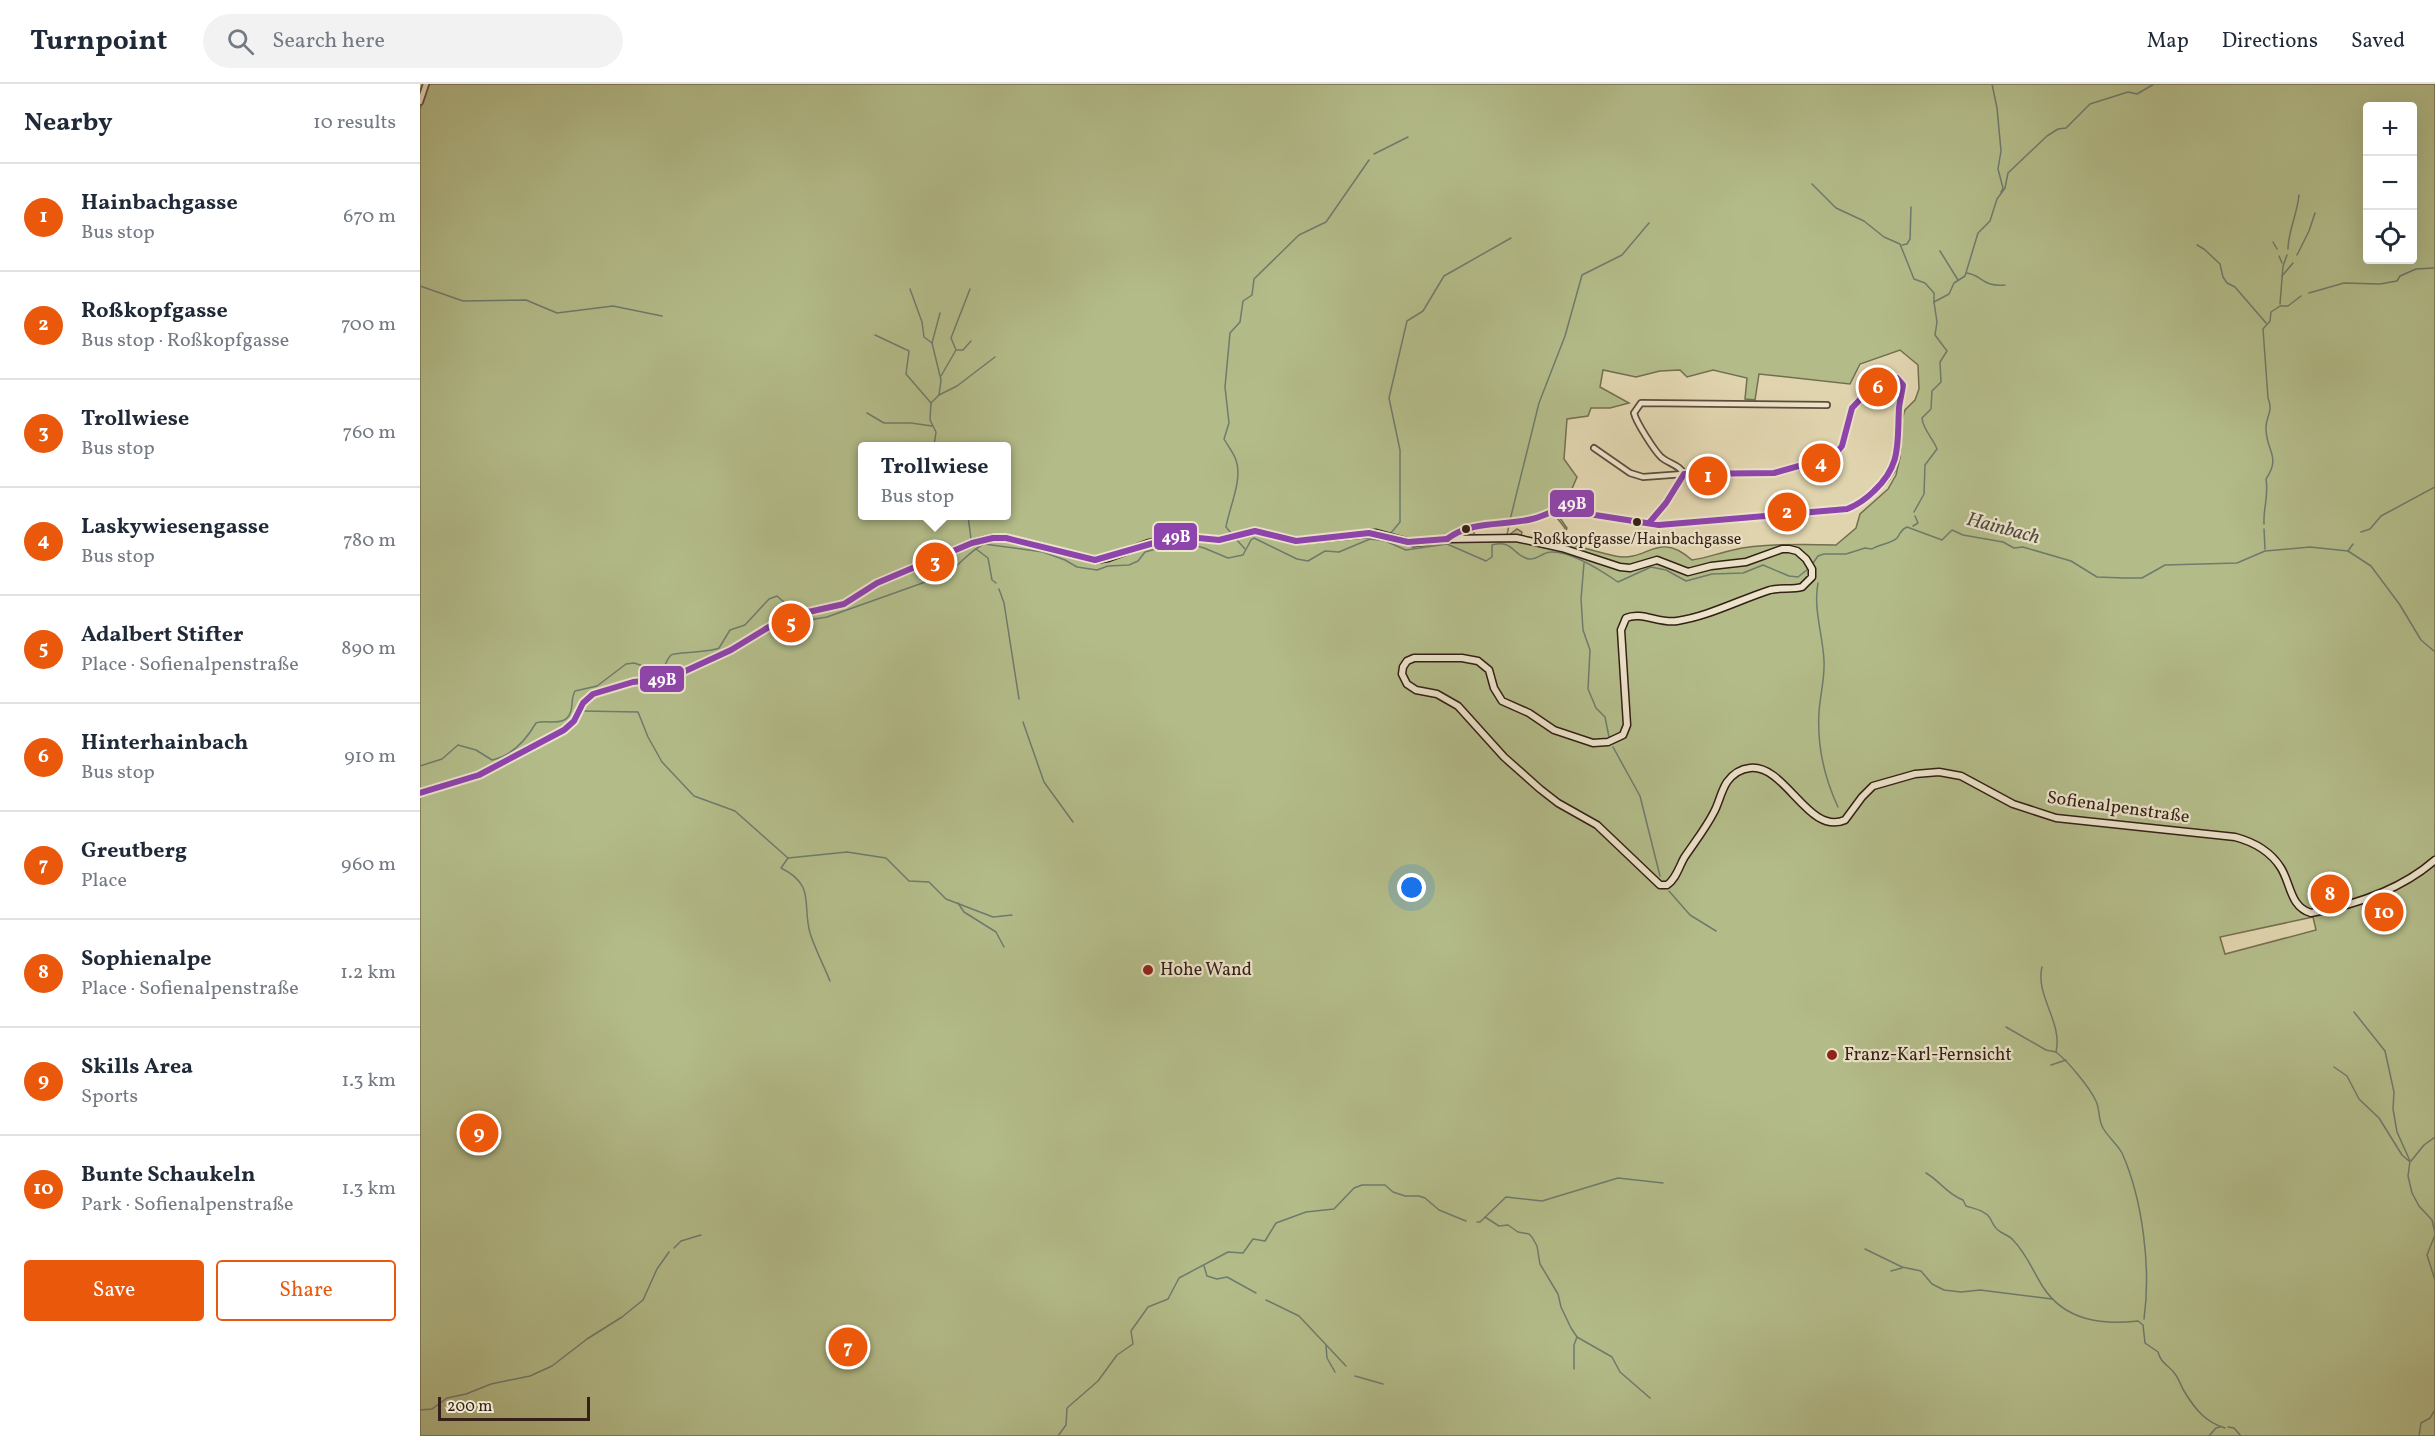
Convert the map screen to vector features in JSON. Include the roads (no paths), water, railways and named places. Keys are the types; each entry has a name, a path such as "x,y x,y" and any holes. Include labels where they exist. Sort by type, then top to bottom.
{"street":[{"path":"420,102 426,84"},
{"path":"1447,539 1453,533 1467,529 1541,516 1571,503 1595,515 1649,523 1699,522 1831,511 1857,506 1887,479 1897,458 1899,407 1903,385 1894,377 1884,379 1852,409 1842,447 1834,456 1774,473 1645,477 1636,475 1594,448"},
{"path":"1684,474 1682,469 1659,455 1636,420 1634,413 1641,403 1827,405"},
{"path":"1649,523 1666,503 1684,474"},
{"name":"Sofienalpenstraße","path":"420,793 460,783 502,764 567,727 589,697 597,693 633,682 662,679 699,666 792,616 844,604 885,579 972,543 993,538 1021,541 1095,560 1178,536 1219,540 1255,531 1296,541 1369,533 1408,542 1516,538 1546,544 1620,567 1630,568 1657,560 1688,572 1711,566 1746,562 1785,548 1797,551 1808,562 1812,569 1810,581 1802,587 1773,589 1681,621 1664,622 1635,616 1626,618 1621,630 1627,725 1625,733 1619,739 1608,742 1593,742 1560,733 1529,713 1502,701 1496,693 1486,667 1472,659 1414,658 1404,664 1403,678 1416,690 1437,694 1458,706 1494,747 1525,776 1550,797 1597,825 1660,885 1667,885 1674,879 1715,810 1725,784 1737,772 1751,768 1768,772 1815,814 1832,823 1845,820 1865,792 1878,784 1923,772 1945,772 1961,776 2013,804 2056,818 2235,837 2269,854 2284,873 2299,906 2311,913 2352,903 2407,881 2435,860"}],"waterway":[{"path":"1992,84 2001,151 1998,169 2003,188 2001,192"},
{"path":"1914,512 1924,494 1925,465 1937,449 1922,418 1931,409 1932,391 1941,382 1940,362 1947,351 1935,335 1937,322 1934,302 1949,294 1954,283 1965,276 1978,233 1990,221 1997,199 2005,188 2008,173 2047,136 2058,129 2066,128 2090,104 2128,92 2137,94 2154,84"},
{"path":"1374,154 1408,137"},
{"path":"1231,533 1226,527 1235,494 1238,468 1224,439 1229,423 1225,387 1230,333 1240,322 1243,301 1252,295 1254,279 1299,235 1326,222 1369,160"},
{"path":"1812,184 1836,208 1864,221 1884,237 1900,244 1914,279 1925,283 1934,293 1934,302"},
{"path":"2288,249 2299,195"},
{"path":"1902,245 1907,244 1910,239 1911,207"},
{"path":"2297,255 2315,213"},
{"path":"1510,520 1539,403 1565,336 1582,275 1622,255 1649,223"},
{"path":"1391,533 1400,522 1400,450 1389,398 1407,321 1423,311 1444,276 1511,238"},
{"path":"2273,242 2277,249"},
{"path":"2197,245 2220,264 2227,283 2235,287 2266,323"},
{"path":"1940,251 1958,280"},
{"path":"2280,304 2283,266 2287,255"},
{"path":"2279,256 2282,263"},
{"path":"2282,276 2293,263"},
{"path":"2309,293 2344,283 2380,284 2397,281 2400,276 2416,269 2434,268"},
{"path":"1967,273 1987,283 2005,285"},
{"path":"420,286 463,301 526,300 557,313 613,306 662,316"},
{"path":"910,289 922,322 924,337 932,343 941,380 939,395 931,403 930,420 936,432 935,442"},
{"path":"941,376 956,350 951,338 970,289"},
{"path":"2264,524 2266,479 2273,460 2266,430 2270,403 2263,329 2270,321 2271,312 2280,306 2288,306 2301,296"},
{"path":"932,343 940,313"},
{"path":"875,335 909,351 906,374 931,403"},
{"path":"957,350 963,350 971,341"},
{"path":"939,395 957,386 995,357"},
{"path":"867,413 884,423 932,426"},
{"path":"2361,532 2370,529 2381,516 2435,487"},
{"path":"1913,526 1918,523 1915,516"},
{"path":"969,520 971,539"},
{"path":"1507,535 1509,525"},
{"name":"Hainbach","path":"1813,563 1818,556 1824,554 1846,554 1888,543 1897,538 1907,527 1942,540 1952,530 1963,535 2003,542 2014,548 2023,547 2071,561 2097,577 2142,578 2165,565 2237,563 2265,551 2310,547 2348,551 2371,566 2400,605 2421,640 2435,652"},
{"path":"2264,529 2265,549"},
{"name":"Hainbach","path":"796,618 809,620 827,617 945,575 984,544 1043,552 1077,567 1097,570 1108,566 1129,565 1138,561 1145,552 1182,542 1228,558 1243,555 1254,538 1297,559 1308,561 1325,551 1339,552 1370,539 1385,541 1406,550 1447,544 1486,561 1492,557 1492,545 1504,544 1529,559 1551,552 1568,555 1586,562 1618,582 1651,567 1666,570 1686,581 1712,574 1743,573 1763,565 1789,576 1798,577 1808,569"},
{"path":"1236,539 1245,549"},
{"path":"2348,551 2353,544"},
{"path":"976,549 988,558 992,580 996,583"},
{"path":"1584,563 1581,599 1583,630 1590,650 1588,689 1596,708 1605,717 1609,737"},
{"path":"1818,583 1817,612 1824,667 1819,712 1820,749 1825,773 1838,807"},
{"path":"999,589 1004,603 1019,699"},
{"name":"Hainbach","path":"420,766 442,759 458,745 476,750 492,760 499,758 518,746 536,723 561,721 569,716 575,691 597,686 626,664 634,663 662,672 671,655 719,648 730,630 745,625 769,599 777,596 785,603 789,614"},
{"path":"582,711 638,712 648,737 662,762 694,796 735,811 788,858 781,868 799,881 803,889 806,896 810,933 830,981"},
{"path":"1023,722 1044,782 1073,822"},
{"path":"1613,747 1640,796 1660,876"},
{"path":"788,858 847,852 886,858 909,881 929,882 946,899 993,917 1012,915"},
{"path":"1669,891 1690,915 1716,931"},
{"path":"958,903 964,912 996,932 1004,947"},
{"path":"2042,967 2042,988 2056,1030 2056,1052 2084,1082 2093,1096 2101,1125 2122,1153 2135,1192 2146,1257 2144,1319"},
{"path":"2354,1012 2385,1051 2394,1092 2393,1109 2397,1132 2410,1161 2408,1176 2412,1193 2419,1206 2432,1220 2435,1233"},
{"path":"2006,1027 2046,1050 2056,1052"},
{"path":"2051,1065 2066,1060"},
{"path":"2334,1067 2347,1076 2359,1099 2379,1118 2402,1155 2409,1161"},
{"path":"2411,1161 2424,1145 2435,1137"},
{"path":"1926,1173 1963,1200 1966,1206 1985,1213 1997,1229 2011,1238 2026,1256 2043,1287 2062,1307 2073,1314 2098,1321 2138,1321 2143,1325 2145,1343 2158,1352 2161,1359 2173,1371 2197,1409 2206,1418 2225,1428"},
{"path":"1477,1222 1480,1222 1506,1197 1542,1201 1618,1178 1663,1183"},
{"path":"1058,1436 1066,1425 1067,1408 1098,1381 1117,1355 1133,1344 1131,1331 1148,1307 1168,1299 1179,1278 1228,1252 1243,1253 1253,1239 1265,1241 1276,1223 1306,1212 1334,1209 1354,1188 1362,1185 1385,1185 1393,1192 1405,1196 1425,1198 1439,1210 1466,1221"},
{"path":"1485,1217 1499,1226 1508,1225 1532,1237 1537,1246 1540,1264 1558,1294 1561,1307 1577,1337 1612,1357 1620,1372 1650,1398"},
{"path":"674,1248 681,1241 701,1235"},
{"path":"2435,1235 2427,1255 2435,1280"},
{"path":"1865,1249 1902,1267 1921,1271 1932,1284 1944,1290 1961,1292 1980,1290 2052,1299"},
{"path":"420,1410 432,1409 447,1398 466,1394 491,1384 530,1376 552,1366 643,1300 657,1269 669,1252"},
{"path":"1204,1266 1207,1276 1217,1279 1227,1277 1256,1293"},
{"path":"1891,1271 1902,1268"},
{"path":"1266,1300 1299,1316 1346,1366"},
{"path":"1574,1369 1574,1345 1577,1337"},
{"path":"1326,1346 1327,1358 1335,1372"},
{"path":"1355,1376 1383,1384"},
{"path":"2419,1436 2421,1423 2430,1418 2435,1410"},
{"path":"2209,1436 2220,1427"},
{"path":"2228,1427 2234,1428 2241,1436"}],"place":[{"name":"Hinterhainbach","path":"1878,387"},
{"name":"Laskywiesengasse","path":"1821,463"},
{"name":"Hainbachgasse","path":"1708,476"},
{"name":"Roßkopfgasse","path":"1787,512"},
{"name":"Roßkopfgasse/Hainbachgasse","path":"1637,522"},
{"name":"Trollwiese","path":"935,562"},
{"name":"Adalbert Stifter","path":"791,623"},
{"name":"Sophienalpe","path":"2330,894"},
{"name":"Bunte Schaukeln","path":"2384,912"},
{"name":"Hohe Wand","path":"1148,970"},
{"name":"Franz-Karl-Fernsicht","path":"1832,1055"},
{"name":"Skills Area","path":"479,1133"},
{"name":"Greutberg","path":"848,1347"}]}
